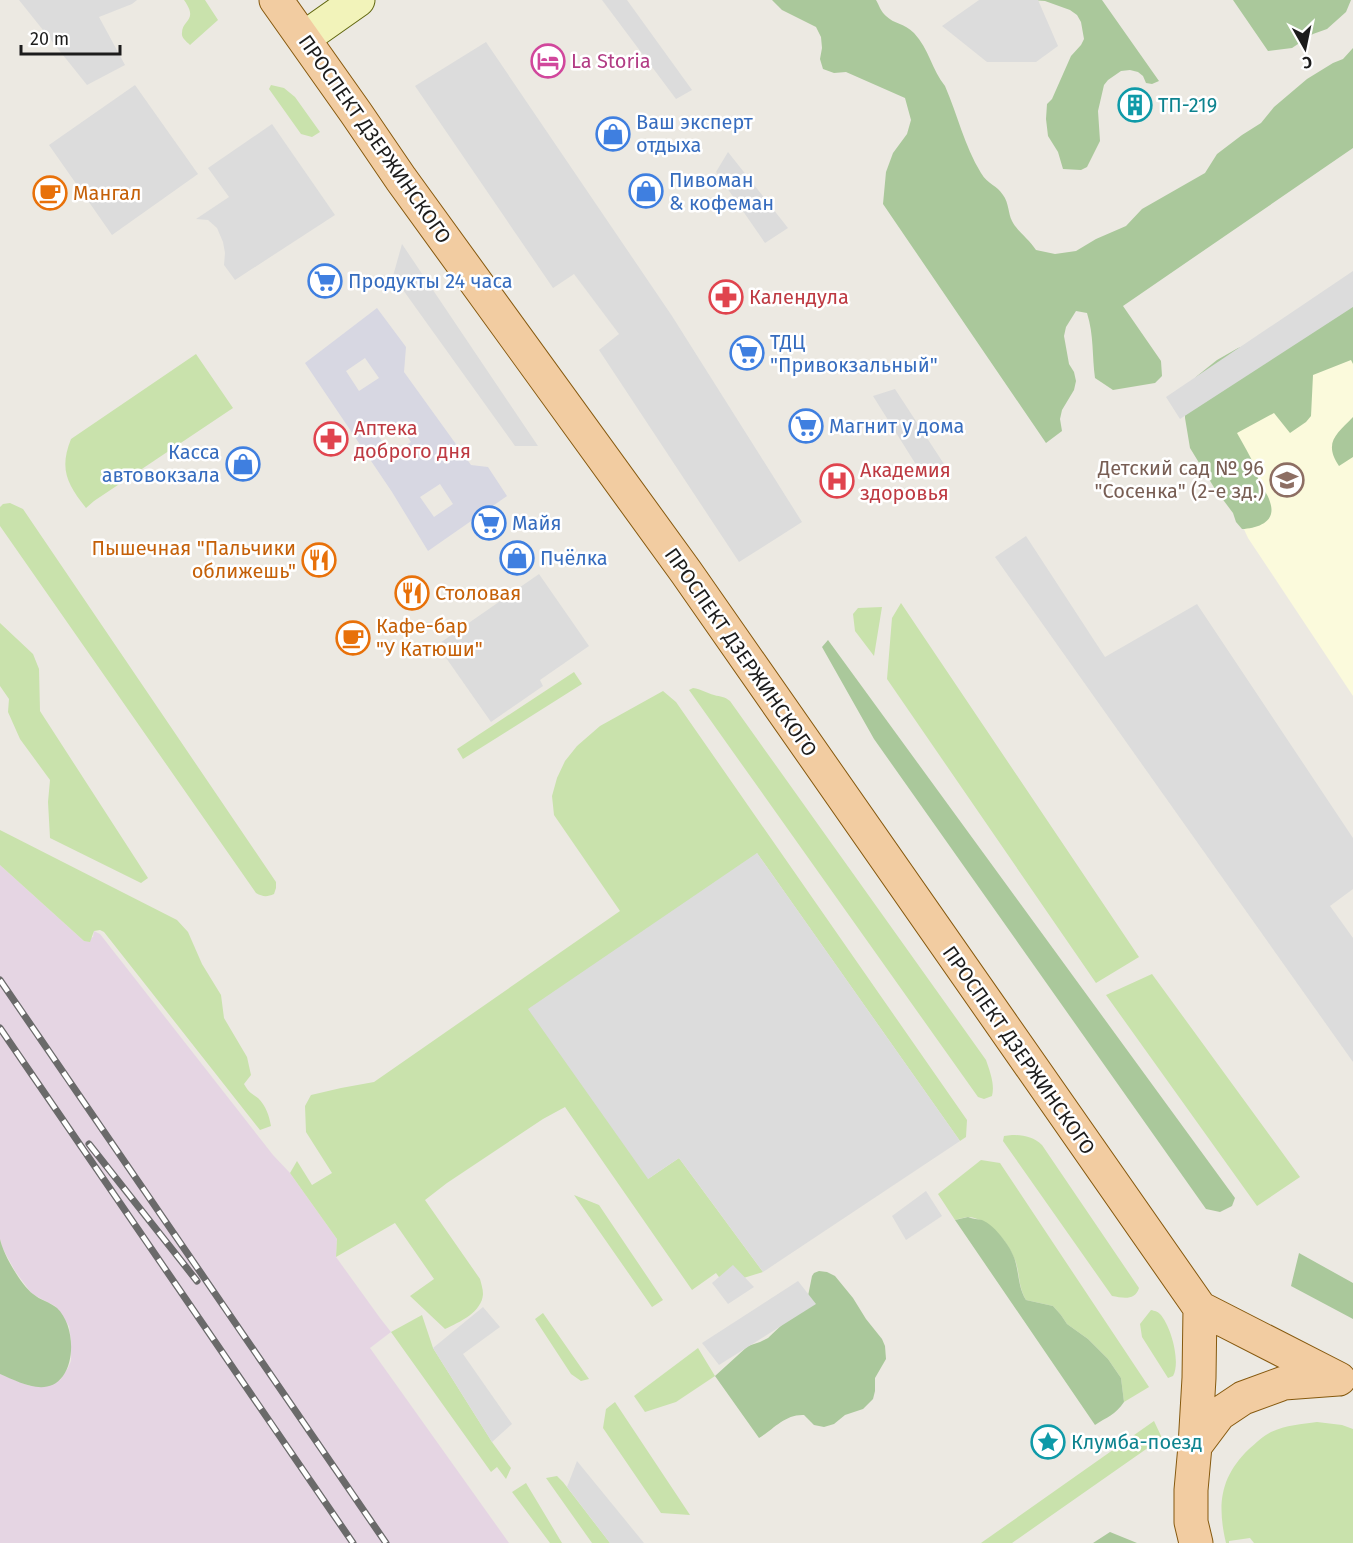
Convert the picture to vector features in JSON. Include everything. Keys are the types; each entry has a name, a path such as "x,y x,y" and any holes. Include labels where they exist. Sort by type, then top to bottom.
{"main road":[{"name":"ПРОСПЕКТ ДЗЕРЖИНСКОГО","path":"276,0 400,179 686,572 1200,1308"},
{"path":"1196,1543 1191,1522 1191,1490 1199,1378 1200,1308 1346,1383"},
{"path":"1195,1446 1219,1414 1243,1398 1284,1383 1346,1383"}],"street":[{"path":"304,38 358,0"}],"shaded area":[{"path":"19,0 137,0 99,17 125,65 87,85"},
{"path":"602,0 627,0 692,90 676,99"},
{"path":"979,0 1038,0 1058,46 1036,62 987,62 942,26"},
{"path":"486,42 672,316 802,522 739,562 599,350 619,334 574,274 553,288 415,86"},
{"path":"135,85 198,174 112,235 49,145"},
{"path":"272,124 335,215 235,280 224,265 223,242 217,228 208,220 196,219 229,197 208,168"},
{"path":"728,152 788,228 765,243 716,172"},
{"path":"402,244 538,446 515,446 393,276"},
{"path":"1353,271 1353,307 1180,419 1166,397"},
{"path":"377,308 406,347 404,372 471,465 488,467 507,496 428,551 392,492 305,363","holes":["365,358 379,378 359,391 346,371","398,422 411,442 391,455 378,435","440,484 453,504 434,517 420,497"]},
{"name":"Детский сад № 96 \"Сосенка\" (2-е зд.)","path":"1353,316 1353,696 1248,538 1195,422"},
{"path":"895,389 944,464 920,471 873,396"},
{"path":"1026,536 1105,657 1197,604 1353,838 1353,889 1330,906 1353,938 1353,1062 995,557"},
{"path":"539,574 589,646 540,680 543,686 491,722 437,645"},
{"path":"757,853 960,1141 763,1272 679,1158 648,1179 528,1009"},
{"path":"0,865 84,941 93,937 94,931 100,934 273,1155 290,1173 337,1239 336,1257 391,1332 370,1348 509,1543 0,1543 0,1374 30,1386 60,1380 71,1361 71,1340 69,1326 55,1306 32,1294 15,1271 0,1239"},
{"path":"926,1191 942,1216 906,1240 892,1216"},
{"path":"733,1265 754,1287 728,1304 712,1283"},
{"path":"798,1281 816,1304 719,1365 702,1343"},
{"path":"483,1307 500,1327 463,1354 512,1424 492,1442 433,1348"},
{"path":"577,1461 644,1543 610,1543 567,1487"}],"green space":[{"path":"184,0 205,0 218,20 190,45 182,35 190,16"},
{"path":"772,0 876,0 886,16 914,33 945,86 981,173 1003,195 1014,224 1036,250 1055,254 1076,251 1126,226 1142,209 1205,173 1217,154 1261,123 1274,107 1307,79 1343,59 1353,48 1353,148 1123,306 1161,361 1162,376 1155,383 1113,390 1095,378 1092,337 1087,313 1076,311 1066,327 1064,336 1069,364 1076,381 1074,390 1062,410 1060,419 1062,431 1046,443 883,204 886,172 893,153 907,134 911,120 905,98 846,72 834,73 823,69 820,59 821,37 816,27 782,10"},
{"path":"1032,0 1102,0 1159,81 1152,84 1146,83 1143,76 1130,70 1121,71 1108,80 1104,85 1098,111 1100,141 1087,167 1081,170 1063,169 1058,152 1048,136 1046,119 1047,104 1052,99 1071,56 1084,39 1081,22 1070,10 1045,1"},
{"path":"1233,0 1351,0 1346,12 1327,29 1313,34 1292,48 1268,51"},
{"path":"271,85 284,88 295,97 320,132 312,137 301,134 269,89"},
{"path":"1353,294 1353,364 1351,360 1313,375 1311,416 1306,422 1290,433 1274,413 1237,433 1256,469 1271,509 1271,515 1265,523 1242,529 1190,448 1185,409 1191,382 1217,360 1238,348"},
{"path":"196,354 233,408 86,508 70,484 65,468 71,439"},
{"path":"1353,417 1353,457 1339,466 1334,458 1332,444 1337,434"},
{"path":"10,503 23,509 276,882 274,894 265,896 256,893 0,526 0,507"},
{"path":"901,603 1139,957 1096,983 887,679 892,618"},
{"path":"882,607 874,656 855,631 853,614 858,608"},
{"path":"0,623 33,654 39,669 40,711 148,878 141,883 50,838 48,802 50,780 20,739 8,712 9,699 0,686"},
{"path":"828,640 1235,1198 1232,1206 1220,1212 1206,1209 874,739 822,647"},
{"path":"574,672 582,684 463,759 457,749"},
{"path":"693,688 730,701 986,1060 992,1082 992,1096 984,1099 978,1097 689,690"},
{"path":"663,691 676,702 967,1120 966,1137 960,1141 757,853 648,1179 679,1158 763,1272 724,1284 716,1273 692,1290 565,1107 543,1119 425,1200 480,1279 483,1290 479,1306 463,1320 445,1329 410,1296 434,1279 395,1223 336,1257 337,1239 290,1173 297,1161 312,1185 332,1173 306,1132 305,1106 311,1095 374,1082 620,911 554,815 552,796 565,761 577,746 600,726"},
{"path":"0,830 177,920 188,932 202,964 221,995 224,1018 247,1057 251,1075 244,1084 263,1104 271,1126 260,1130 104,932 94,931 90,942 84,941 0,865"},
{"path":"1152,974 1300,1177 1257,1206 1106,995"},
{"path":"1004,1136 1028,1137 1042,1145 1139,1288 1135,1295 1128,1298 1112,1296 1003,1141"},
{"path":"981,1160 1000,1163 1149,1387 1124,1402 1121,1378 1108,1359 1088,1339 1067,1324 1053,1306 1026,1300 1015,1260 997,1232 976,1219 967,1217 955,1220 938,1194"},
{"path":"574,1195 599,1205 663,1300 652,1307"},
{"path":"968,1217 987,1223 1008,1245 1026,1300 1053,1306 1067,1324 1088,1339 1108,1359 1121,1378 1124,1402 1114,1413 1095,1425 955,1220"},
{"path":"0,1239 9,1261 23,1284 36,1296 57,1308 67,1322 71,1341 70,1360 63,1376 49,1386 33,1386 0,1374"},
{"path":"1299,1253 1353,1283 1353,1319 1291,1286"},
{"path":"819,1271 835,1276 853,1298 885,1346 886,1359 875,1378 873,1399 863,1409 845,1415 834,1424 824,1427 814,1425 804,1415 797,1415 785,1419 759,1438 715,1376 748,1346 768,1338 807,1301 812,1276"},
{"path":"1151,1310 1160,1314 1174,1344 1175,1370 1173,1376 1168,1378 1142,1337 1140,1324"},
{"path":"543,1313 589,1379 581,1381 571,1374 535,1319"},
{"path":"422,1315 433,1348 511,1468 506,1479 497,1467 491,1472 391,1332"},
{"path":"698,1348 715,1376 676,1402 645,1412 634,1396"},
{"path":"615,1402 690,1515 661,1513 603,1428 606,1409"},
{"path":"1154,1421 1162,1438 1012,1543 981,1543"},
{"path":"1317,1422 1342,1425 1353,1429 1353,1543 1254,1543 1250,1538 1226,1543 1222,1516 1223,1492 1239,1460 1271,1432 1288,1426"},
{"path":"557,1476 610,1543 592,1543 546,1478"},
{"path":"526,1483 562,1543 550,1543 512,1492"},
{"path":"1110,1532 1137,1543 1093,1543"}],"railway":[{"path":"0,980 386,1543"},
{"path":"0,1028 353,1543"},
{"path":"89,1144 197,1281"}],"place":[{"name":"La Storia","path":"548,61"},
{"name":"ТП-219","path":"1135,105"},
{"name":"Ваш эксперт отдыха","path":"613,134"},
{"name":"Пивоман & кофеман","path":"646,191"},
{"name":"Мангал","path":"50,193"},
{"name":"Продукты 24 часа","path":"325,281"},
{"name":"Календула","path":"726,297"},
{"name":"ТДЦ \"Привокзальный\"","path":"747,353"},
{"name":"Магнит у дома","path":"806,426"},
{"name":"Аптека доброго дня","path":"331,439"},
{"name":"Касса автовокзала","path":"243,464"},
{"name":"Детский сад № 96 \"Сосенка\" (2-е зд.)","path":"1287,480"},
{"name":"Академия здоровья","path":"837,481"},
{"name":"Майя","path":"489,523"},
{"name":"Пчёлка","path":"517,558"},
{"name":"Пышечная \"Пальчики оближешь\"","path":"319,560"},
{"name":"Столовая","path":"412,593"},
{"name":"Кафе-бар \"У Катюши\"","path":"353,638"},
{"name":"Клумба-поезд","path":"1048,1442"}]}
